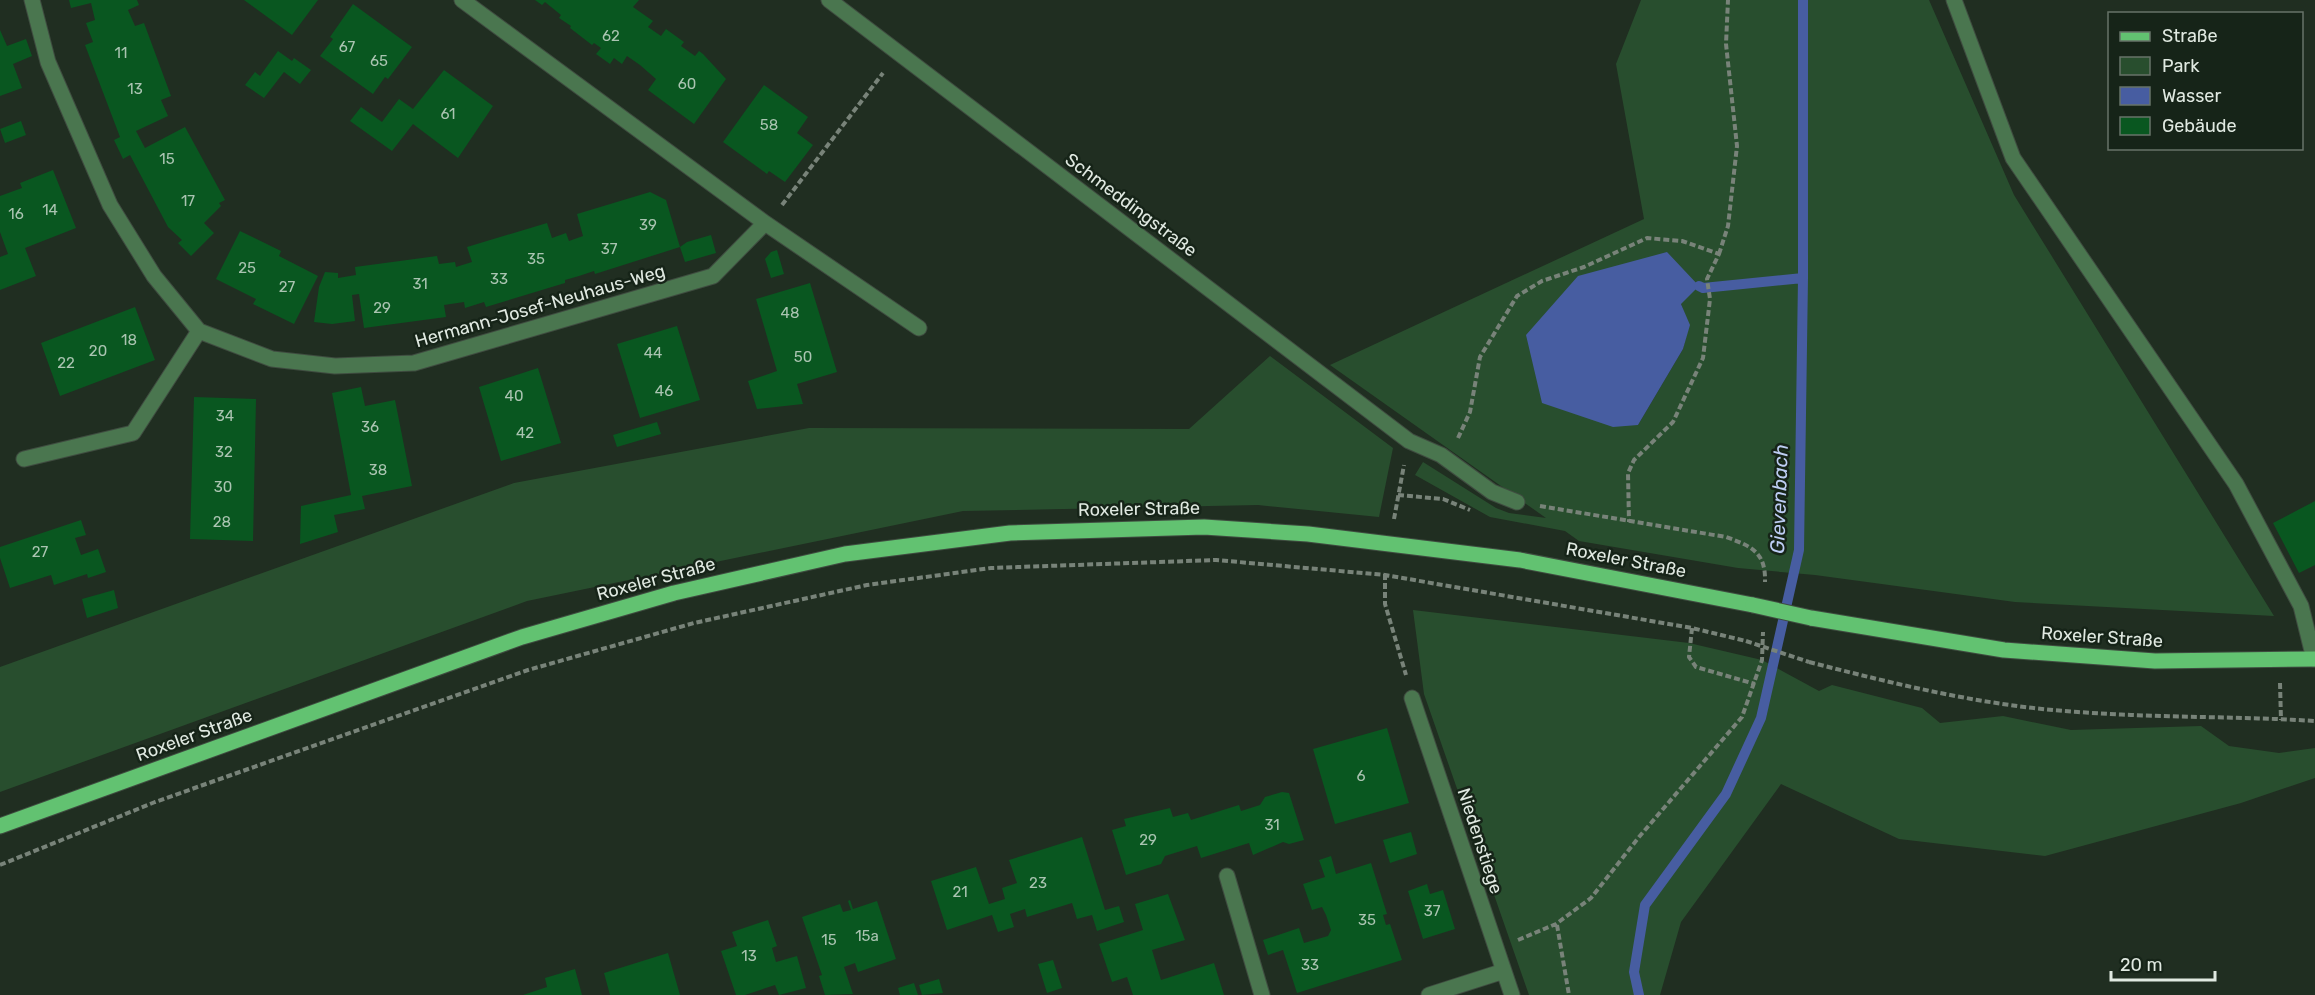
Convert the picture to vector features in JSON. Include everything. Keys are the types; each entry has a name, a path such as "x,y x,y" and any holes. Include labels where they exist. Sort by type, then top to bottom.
{"main road":[{"name":"Roxeler Straße","path":"0,826 522,637 674,592 845,554 1010,532 1204,527 1389,542 1520,560 1811,618 2004,650 2155,661 2315,659"}],"street":[{"name":"Hermann-Josef-Neuhaus-Weg","path":"32,0 48,62 110,205 154,276 199,331 272,359 335,366 414,363 712,276 765,223"},
{"path":"462,0 765,223 919,328"},
{"name":"Schmeddingstraße","path":"829,0 1409,441 1441,455 1492,492 1517,502"},
{"name":"Roxeler Straße","path":"1954,0 2013,158 2236,484 2301,606 2315,659"},
{"path":"24,459 133,433 199,331"},
{"name":"Niedenstiege","path":"1412,698 1512,995"},
{"path":"1227,876 1262,995"},
{"path":"1429,995 1503,971"}],"path":[{"path":"1629,522 1628,473 1634,460 1673,422 1703,358 1710,298 1707,279 1719,254 1728,226 1737,146 1726,44 1728,0"},
{"path":"765,223 788,198 898,52"},
{"path":"1441,455 1459,436 1470,412 1480,357 1517,296 1542,281 1584,267 1647,238 1682,241 1719,254"},
{"path":"1389,542 1409,441"},
{"path":"1398,495 1443,499 1473,511"},
{"path":"0,865 155,802 528,670 694,623 867,585 991,568 1216,560 1385,575 1692,628 1746,641 1809,662 1939,695 2004,705 2078,712 2315,721"},
{"path":"1385,575 1385,604 1412,698"},
{"path":"1692,628 1689,657 1696,667 1755,684"},
{"path":"2280,707 2281,720"},
{"path":"1494,947 1512,943 1556,924 1591,898 1639,837 1742,717"},
{"path":"1556,924 1569,995"}],"green space":[{"path":"1641,0 1929,0 2014,195 2274,616 2015,602 1815,575 1738,568 1579,541 1565,531 1490,517 1415,475 1423,462 1496,508 1509,513 1546,518 1330,365 1644,219 1616,64","holes":["1667,252 1689,325 1683,349 1638,425"]},
{"path":"1270,356 1393,448 1379,517 1258,505 963,511 527,601 0,792 0,667 514,483 809,428 1189,429"},
{"path":"1413,610 1689,643 1762,660 1819,691 1832,685 1922,708 1940,723 2003,716 2071,730 2201,726 2229,746 2279,753 2315,748 2315,778 2241,803 2045,856 1899,839 1781,784 1681,922 1660,995 1529,995 1424,694"}],"water":[{"path":"1667,252 1699,286 1681,304 1690,325 1683,349 1638,425 1613,427 1542,403 1526,335 1578,276"}],"building":[{"path":"69,0 137,0 139,5 128,10 135,26 144,23 171,96 161,100 168,116 136,131 145,148 185,127 225,200 219,203 221,206 204,223 214,233 191,256 178,243 182,240 168,227 130,155 123,159 114,140 120,137 85,45 93,42 86,23 95,20 91,3 71,8"},
{"path":"244,0 318,0 292,35"},
{"path":"535,0 639,0 633,7 653,21 648,27 661,36 666,29 684,42 681,46 695,56 699,51 726,79 694,124 648,90 656,79 640,65 627,56 622,64 614,58 610,64 596,54 601,48 594,43 592,45 570,28 571,26 559,18 561,15 545,2 542,5"},
{"path":"353,4 412,47 388,79 385,77 373,94 320,56 333,39 330,37"},
{"path":"0,30 7,46 26,39 32,56 13,64 22,88 0,96"},
{"path":"278,51 292,61 294,58 311,70 300,84 284,72 264,98 245,85 255,72 260,76"},
{"path":"444,70 493,106 458,158 413,124 392,151 350,121 361,107 382,122 399,99 413,109"},
{"path":"764,85 808,117 797,133 813,145 785,182 769,171 767,174 723,142"},
{"path":"21,121 26,135 5,143 0,129"},
{"path":"53,170 76,228 25,248 36,276 0,290 0,257 8,254 0,232 0,196 22,188 20,183"},
{"path":"650,192 666,200 680,247 595,274 594,271 565,280 565,283 486,307 484,302 465,308 464,302 444,305 446,317 364,328 359,294 352,295 355,321 332,324 314,322 319,287 325,272 338,273 338,278 356,275 355,267 437,256 439,264 455,262 456,267 472,262 467,247 547,223 552,238 566,233 569,241 583,236 577,214"},
{"path":"240,231 281,251 279,256 318,276 294,324 253,304 256,299 216,279"},
{"path":"711,235 716,253 685,262 680,247 687,242"},
{"path":"777,250 784,274 771,278 765,259 771,252"},
{"path":"810,283 837,372 797,384 803,404 757,409 748,381 777,371 756,299"},
{"path":"135,307 155,360 60,396 41,343"},
{"path":"677,326 700,400 640,418 617,344"},
{"path":"538,368 561,443 501,461 479,387"},
{"path":"361,387 365,406 395,400 412,486 362,496 365,509 334,515 338,532 300,544 301,506 351,495 332,393"},
{"path":"194,397 256,399 253,541 190,539"},
{"path":"657,422 661,434 617,447 613,435"},
{"path":"2315,501 2315,565 2299,573 2273,523"},
{"path":"81,520 86,535 75,538 81,555 98,549 106,572 88,578 87,574 54,585 51,575 10,588 0,558 0,547"},
{"path":"114,590 118,608 87,618 82,599"},
{"path":"1387,728 1409,803 1335,824 1313,749"},
{"path":"1282,792 1289,793 1304,840 1289,844 1283,842 1253,855 1249,843 1201,858 1197,846 1165,856 1161,864 1126,875 1112,830 1126,826 1124,819 1170,808 1173,817 1188,813 1191,820 1239,805 1241,811 1260,805 1265,797"},
{"path":"1411,832 1417,854 1390,863 1383,840"},
{"path":"1082,837 1105,910 1119,906 1124,922 1097,931 1092,915 1077,919 1072,903 1027,917 1025,909 1010,914 1014,927 998,932 992,915 947,930 931,881 976,867 989,904 1005,899 1002,888 1017,883 1009,860"},
{"path":"1331,856 1336,874 1371,863 1387,914 1383,915 1386,925 1390,924 1402,960 1297,993 1283,950 1268,955 1263,940 1299,928 1304,943 1328,936 1331,930 1326,915 1322,907 1312,910 1303,884 1325,877 1319,860"},
{"path":"1427,884 1430,894 1443,890 1455,929 1423,939 1408,891"},
{"path":"1168,894 1185,940 1152,950 1161,980 1214,963 1224,995 1133,995 1127,977 1112,982 1099,944 1143,930 1135,904"},
{"path":"850,900 853,909 877,901 896,959 858,972 855,963 844,967 853,994 825,995 819,976 822,975 802,917 840,904 843,912 851,910 848,901"},
{"path":"768,920 777,946 772,948 776,962 797,956 806,988 779,995 775,985 745,995 736,995 721,951 737,946 732,932"},
{"path":"668,953 680,995 610,995 604,973"},
{"path":"1053,960 1062,988 1047,993 1038,964"},
{"path":"575,969 582,995 523,995 547,987 545,978"},
{"path":"939,979 943,993 922,995 919,985"},
{"path":"914,983 918,995 900,995 898,988"}],"waterway":[{"name":"Gievenbach","path":"1639,995 1634,972 1645,905 1726,794 1761,718 1799,550 1803,278 1803,0"},
{"path":"1699,286 1703,288 1803,278"}]}
